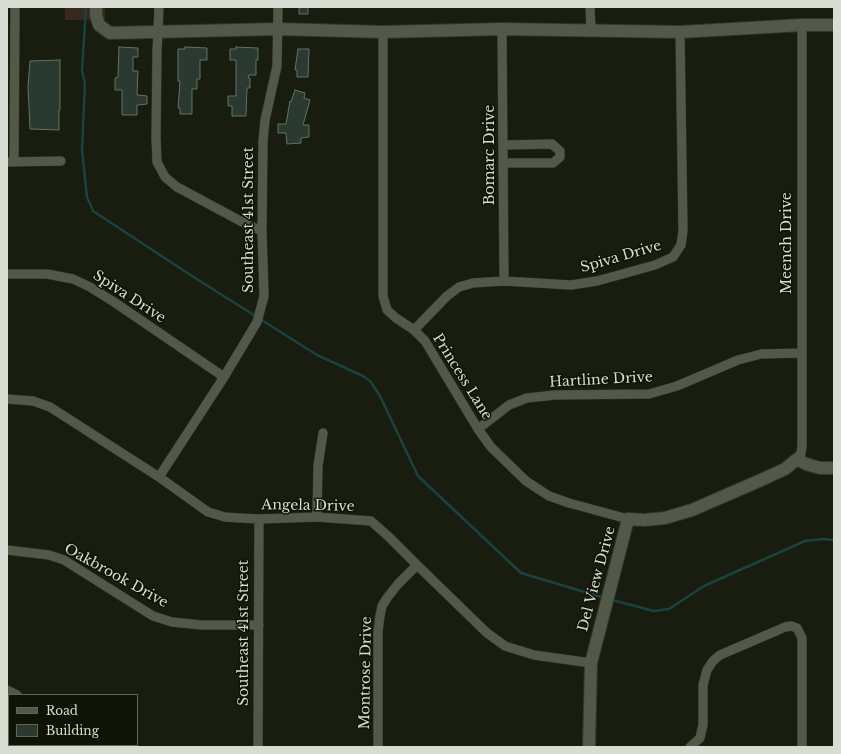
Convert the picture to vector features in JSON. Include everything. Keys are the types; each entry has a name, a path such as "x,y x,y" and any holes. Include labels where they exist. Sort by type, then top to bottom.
{"street":[{"path":"15,7 11,59 10,162 61,162"},
{"path":"96,7 96,15 99,25 110,32 278,30 383,32 591,30 680,32 802,25 834,25"},
{"path":"160,7 157,52 157,162 165,177 177,187 262,231"},
{"name":"Southeast 41st Street","path":"159,477 258,322 264,296 262,231 263,141 265,120 277,66 278,7"},
{"path":"590,7 591,30"},
{"name":"Meench Drive","path":"797,459 802,446 802,25"},
{"name":"Bomarc Drive","path":"502,30 504,281"},
{"name":"Princess Lane","path":"383,32 383,296 387,310 414,330 425,341 478,429 491,447 526,481 550,496 569,503 628,518"},
{"name":"Spiva Drive","path":"414,330 447,296 459,288 474,283 504,281 571,285 597,281 655,265 673,257 681,245 683,231 680,32"},
{"path":"504,145 552,144 560,151 560,157 553,163 504,163"},
{"name":"Spiva Drive","path":"7,274 47,274 73,279 90,287 224,377"},
{"name":"Hartline Drive","path":"478,429 509,405 527,398 555,395 649,394 677,386 738,360 761,354 801,352"},
{"name":"Angela Drive","path":"7,399 33,401 50,408 159,477 208,512 225,517 259,519 317,517 371,521 389,536 416,565 487,633 505,646 534,655 591,663"},
{"path":"317,517 318,466 323,433"},
{"path":"797,459 806,464 820,468 834,468"},
{"name":"Del View Drive","path":"589,747 591,663 628,518 644,520 666,518 692,510 785,469 797,459"},
{"name":"Southeast 41st Street","path":"258,747 259,519"},
{"name":"Oakbrook Drive","path":"7,550 49,555 64,560 153,616 172,622 201,626 258,626"},
{"name":"Montrose Drive","path":"378,747 378,631 382,606 398,584 416,565"},
{"path":"690,747 700,738 703,724 703,686 707,670 713,661 720,655 785,627 791,626 797,628 802,638 802,747"}],"shaded area":[{"path":"65,7 105,7 105,20 65,20"}],"building":[{"path":"299,7 308,7 308,14 299,14"},
{"path":"119,47 138,48 138,57 133,57 133,71 138,71 137,95 147,96 147,104 137,105 137,115 122,115 122,90 115,90 115,78 118,77"},
{"path":"185,47 207,48 207,60 200,60 200,79 197,79 197,89 192,89 192,114 180,114 180,108 178,108 180,81 178,81 178,49 185,49"},
{"path":"236,47 258,48 256,75 249,75 248,78 250,78 250,88 247,88 246,116 232,116 232,106 228,106 228,96 236,96 236,60 230,60 230,49 236,49"},
{"path":"298,49 309,49 308,77 297,77 297,70 295,70"},
{"path":"60,60 59,130 30,129 28,87 30,61"},
{"path":"295,90 305,93 304,98 310,100 303,125 309,125 309,137 301,138 301,143 287,144 286,133 278,133 278,124 286,124 290,101 291,102"}],"waterway":[{"path":"86,7 82,71 85,83 82,150 87,197 93,211 317,355 363,376 371,382 380,396 418,476 521,573 605,598"},
{"path":"612,600 654,611 669,609 704,586 805,541 823,539 834,540"}]}
